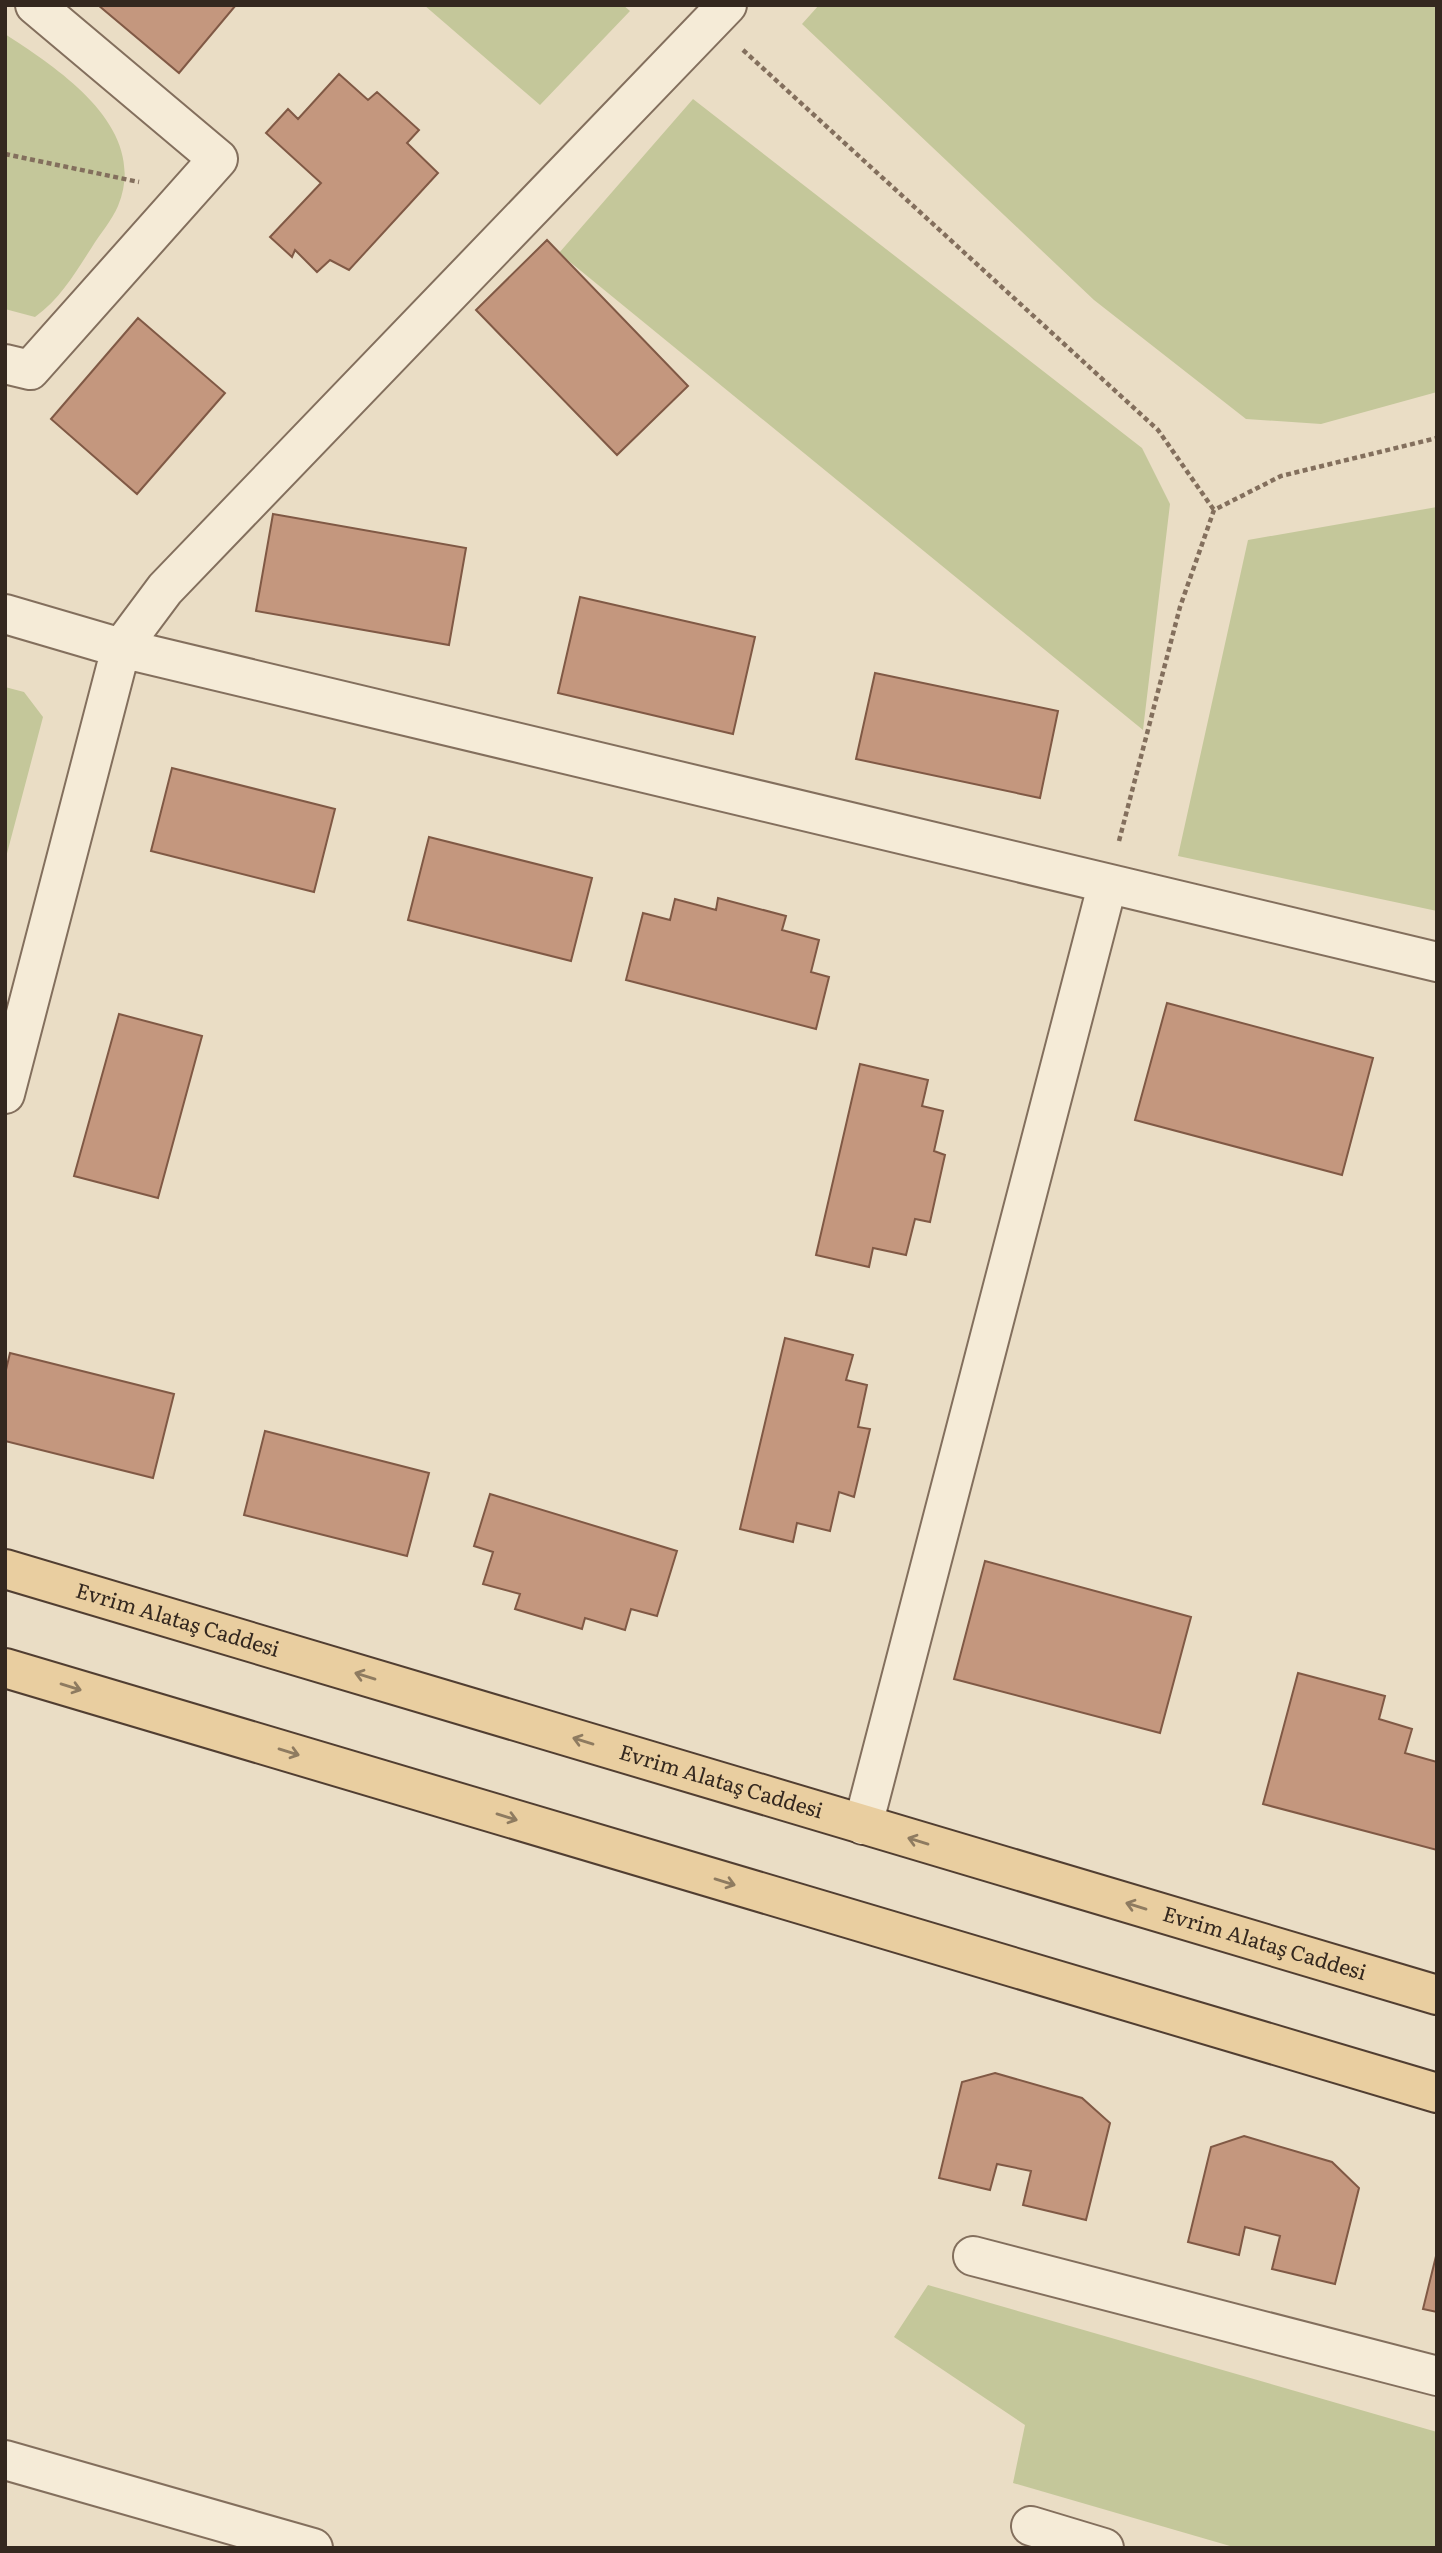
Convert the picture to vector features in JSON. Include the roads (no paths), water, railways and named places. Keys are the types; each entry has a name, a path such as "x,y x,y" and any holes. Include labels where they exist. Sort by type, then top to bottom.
{"main road":[{"name":"Evrim Alataş Caddesi","path":"5,1569 1437,1995"},
{"path":"5,1668 1437,2093"}],"street":[{"path":"5,364 30,370 218,159 35,5"},
{"path":"5,1094 121,648 165,589 711,11"},
{"path":"5,614 121,648 1107,886 1437,962"},
{"path":"863,1825 1107,886"},
{"path":"973,2256 1437,2376"},
{"path":"5,2460 313,2548"},
{"path":"1031,2526 1104,2548"}]}
